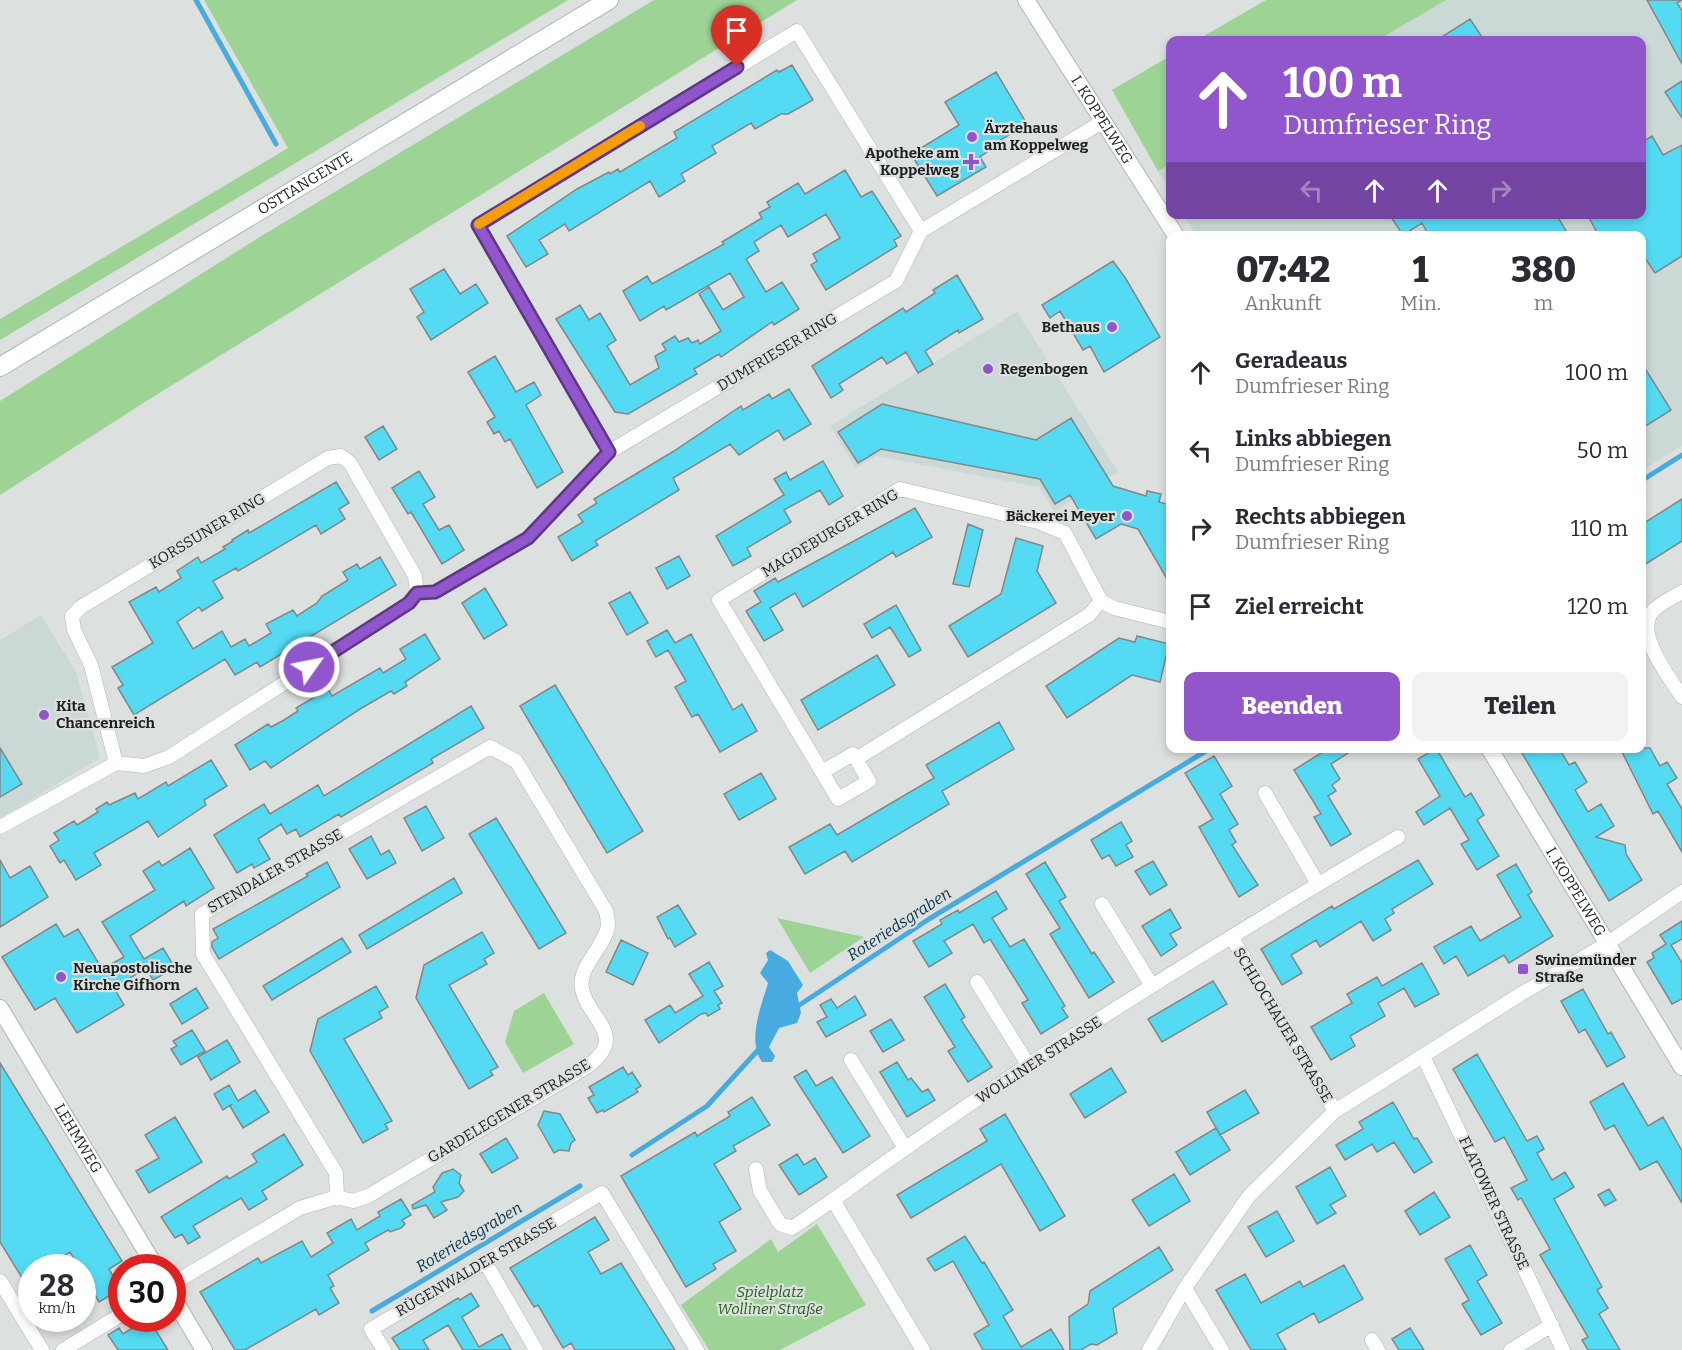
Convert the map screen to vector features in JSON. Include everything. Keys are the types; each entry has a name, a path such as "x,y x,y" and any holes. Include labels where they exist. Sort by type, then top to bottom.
{"main road":[{"name":"OSTTANGENTE","path":"0,367 609,0"}],"street":[{"name":"I. KOPPELWEG","path":"1028,2 1173,231"},
{"path":"609,452 478,225 797,31 921,231 1104,121"},
{"name":"DUMFRIESER RING","path":"417,593 435,592 528,538 609,452 896,281 921,231"},
{"name":"KORSSUNER RING","path":"116,763 91,665 74,630 72,616 81,607 328,458 341,456 350,463 415,576 417,593"},
{"name":"MAGDEBURGER RING","path":"856,759 869,781 838,799 719,600 900,489 1038,522 1065,533 1101,601"},
{"path":"1682,592 1655,609 1649,616 1647,628 1654,652 1682,697"},
{"path":"0,827 116,763 144,766 169,758 409,603 417,593"},
{"path":"822,772 853,754 856,759 1089,615 1101,601 1114,608 1166,621"},
{"name":"STENDALER STRASSE","path":"337,1197 336,1173 203,954 202,914 490,747 502,752"},
{"name":"GARDELEGENER STRASSE","path":"186,1276 300,1208 337,1197 353,1201 368,1196 585,1068 602,1052 605,1042 603,1027 582,990 582,979 608,926 606,911 516,761 502,752"},
{"name":"I. KOPPELWEG","path":"1492,753 1682,1067"},
{"path":"1265,794 1318,884"},
{"name":"WOLLINER STRASSE","path":"756,1169 760,1191 780,1224 792,1228 904,1148 1152,986 1398,837"},
{"path":"1149,1350 1185,1288 1250,1196 1335,1111 1608,943 1682,892"},
{"path":"1102,904 1152,986"},
{"name":"SCHLOCHAUER STRASSE","path":"1232,938 1335,1111"},
{"path":"977,982 1029,1066"},
{"name":"LEHMWEG","path":"0,1008 148,1254"},
{"name":"FLATOWER STRASSE","path":"1422,1056 1563,1350"},
{"path":"851,1060 904,1148"},
{"name":"RÜGENWALDER STRASSE","path":"384,1350 371,1329 602,1193 697,1350"},
{"path":"833,1200 923,1350"},
{"path":"485,1262 536,1350"},
{"path":"0,1281 42,1350"},
{"path":"1185,1288 1222,1350"},
{"path":"186,1320 204,1350"},
{"path":"63,1350 108,1323"},
{"path":"1511,1350 1552,1325"}],"shaded area":[{"path":"1446,0 1682,0 1682,446 1646,468 1646,231 1194,231 1186,219 1646,219 1646,36 1385,36"},
{"path":"1166,166 1166,184 1158,171"},
{"name":"Regenbogen","path":"1017,312 1118,472 1054,511 1039,487 876,456 856,468 830,426"},
{"name":"Kita Chancenreich","path":"41,615 76,672 100,758 0,818 0,640"}],"green space":[{"path":"204,0 568,0 0,340 0,319 288,148"},
{"path":"654,0 797,0 148,400 0,495 0,401 258,238"},
{"path":"1266,0 1446,0 1385,36 1204,36"},
{"path":"1166,58 1166,166 1158,171 1112,90"},
{"path":"777,918 864,937 810,973"},
{"path":"544,993 574,1044 523,1073 505,1042 514,1011"},
{"name":"Spielplatz Wolliner Straße","path":"817,1224 866,1305 780,1350 709,1350 681,1305 771,1239 778,1252"}],"water":[{"path":"770,950 788,961 803,985 797,993 801,1013 797,1023 779,1028 769,1047 775,1056 772,1062 762,1062 758,1054 755,1034 768,983 760,973 768,960 766,953"}],"building":[{"path":"1647,0 1682,0 1677,3 1682,11 1682,64"},
{"path":"1470,19 1481,36 1443,36"},
{"path":"792,65 813,100 755,129 751,123 712,146 716,153 681,174 685,181 659,197 650,181 569,231 565,224 539,240 548,254 526,267 507,236 577,189 609,172 610,174 618,169 620,172 677,138 674,132 777,70 779,72"},
{"name":"Ärztehaus am Koppelweg","path":"996,72 1027,124 986,149 987,152 980,157 986,167 937,196 911,154 959,125 945,102"},
{"path":"1682,81 1682,118 1665,92"},
{"path":"1652,136 1663,155 1682,145 1682,256 1655,273 1646,260 1646,231 1596,231 1590,219 1646,219 1646,140"},
{"path":"845,170 861,197 872,191 901,236 894,240 897,246 826,290 811,265 817,261 813,254 840,238 826,214 788,237 781,225 754,242 759,251 746,259 766,292 782,282 799,309 774,325 772,322 721,357 719,354 694,369 697,374 628,414 615,412 556,319 580,305 589,320 600,313 616,340 607,346 630,385 659,368 655,356 666,350 662,344 675,336 679,342 688,338 692,343 698,340 700,344 721,331 699,294 709,287 723,310 744,297 730,273 666,310 664,306 640,321 623,291 647,276 652,284 724,244 722,242 762,218 759,213 770,207 767,202 798,183 805,194"},
{"path":"1392,219 1559,219 1566,231 1426,231 1422,223 1409,231 1400,231"},
{"name":"Bethaus","path":"1113,261 1160,337 1104,372 1090,346 1083,350 1060,311 1050,318 1042,305"},
{"path":"444,269 460,294 476,284 488,303 431,340 417,317 424,312 410,289"},
{"path":"957,275 983,319 959,333 958,330 925,351 933,364 918,373 906,352 887,364 882,357 839,384 843,390 831,398 812,366 903,308 906,312 935,293 933,290"},
{"path":"495,356 516,392 534,382 541,395 526,405 563,472 537,488 510,439 505,442 499,431 494,434 487,422 495,417 468,372"},
{"path":"1646,370 1671,410 1646,426"},
{"path":"789,389 811,424 784,440 778,430 739,455 730,444 673,478 679,490 595,541 598,545 572,561 558,537 583,522 578,515 597,503 594,499 674,451 741,406 743,410 769,394 772,399"},
{"path":"882,404 1036,440 1071,418 1113,486 1146,496 1147,491 1161,494 1159,502 1166,504 1166,577 1138,529 1121,524 1096,539 1070,495 1055,504 1040,479 881,449 858,463 838,432"},
{"path":"383,426 397,449 379,460 365,437"},
{"path":"823,461 843,496 829,505 820,490 784,510 791,522 747,548 751,556 733,566 716,536 784,495 774,479 786,472 790,480"},
{"path":"419,471 435,497 423,504 439,530 449,525 464,550 442,564 411,512 408,514 392,488"},
{"path":"336,482 349,503 339,509 345,519 321,534 316,525 238,571 236,568 213,581 223,598 202,611 199,607 177,622 193,649 222,631 231,647 245,639 249,646 271,633 266,624 293,610 297,616 317,603 322,596 348,580 343,572 357,564 360,569 380,557 396,585 260,667 257,662 235,675 225,659 134,715 118,688 123,685 112,667 153,643 129,602 156,587 159,592 181,578 177,571 198,557 201,563 225,549 223,547 248,530 249,533"},
{"path":"1682,499 1682,541 1646,564 1646,522"},
{"path":"915,508 932,537 896,557 893,552 803,607 795,593 770,608 783,630 764,641 746,611 761,602 754,591 775,578 778,582"},
{"path":"968,524 983,530 969,587 953,584"},
{"path":"1016,538 1043,546 1037,571 1056,603 968,657 949,626 1001,594"},
{"path":"679,556 690,576 667,589 656,568"},
{"path":"485,588 507,625 484,639 462,603"},
{"path":"630,592 648,623 627,635 609,603"},
{"path":"896,605 921,650 909,657 890,627 872,638 864,624"},
{"path":"667,630 675,643 691,634 733,710 742,704 757,731 720,752 698,714 692,717 675,687 686,681 668,650 656,657 647,641"},
{"path":"425,634 440,659 405,682 407,686 394,694 391,691 360,709 271,768 265,761 250,770 235,745 268,724 271,727 284,720 298,711 296,708 328,689 332,696 380,668 383,673 406,659 400,649"},
{"path":"1137,636 1166,643 1166,657 1160,682 1132,675 1067,718 1046,686 1119,638 1135,642"},
{"path":"877,655 895,685 818,730 801,700"},
{"path":"555,685 643,831 607,853 520,706"},
{"path":"471,706 484,728 431,759 433,763 341,817 339,814 300,837 296,829 287,834 281,824 258,839 270,859 254,868 252,864 237,873 214,835 264,804 270,814 318,785 324,796"},
{"path":"999,722 1014,749 942,791 949,804 852,862 845,851 805,874 789,847 830,824 837,835 934,778 926,765"},
{"path":"0,748 22,784 0,797"},
{"path":"1646,748 1650,748 1660,766 1667,762 1677,778 1667,784 1682,809 1682,852 1658,811 1653,814 1622,753 1646,753"},
{"path":"1321,753 1348,753 1331,764 1340,779 1332,785 1336,791 1328,796 1351,834 1331,846 1314,817 1321,814 1294,770"},
{"path":"1428,753 1439,753 1465,797 1471,793 1484,815 1477,820 1499,856 1477,870 1461,844 1469,840 1450,808 1424,825 1416,812 1440,796 1418,759"},
{"path":"1522,753 1562,753 1569,765 1575,762 1587,782 1575,790 1588,812 1601,804 1614,826 1596,837 1625,845 1626,854 1642,880 1609,901"},
{"path":"1214,756 1232,786 1220,794 1238,824 1229,830 1236,842 1232,845 1258,885 1239,897 1199,827 1213,819 1185,773"},
{"path":"211,760 227,786 204,800 206,805 158,837 148,821 94,853 101,865 76,880 64,860 60,863 50,846 59,840 54,833 74,821 77,825 98,812 96,809 107,802 109,805 135,793 138,799 166,782 168,786"},
{"path":"761,773 776,799 739,820 724,794"},
{"path":"426,806 444,838 422,851 404,818"},
{"path":"496,818 566,933 539,949 469,834"},
{"path":"1121,822 1132,841 1126,845 1133,857 1116,866 1109,855 1102,859 1091,840"},
{"path":"371,836 381,855 389,850 396,863 367,879 349,849"},
{"path":"190,848 214,888 186,906 184,901 130,936 144,959 163,948 175,968 153,980 146,968 114,988 124,1005 77,1033 55,998 35,1010 2,957 56,924 64,937 78,929 102,969 124,957 102,922 155,890 143,871 159,861 162,866"},
{"path":"0,860 10,878 30,866 48,897 0,927"},
{"path":"1418,860 1433,884 1392,909 1394,913 1385,919 1391,930 1373,941 1361,921 1320,947 1316,940 1291,955 1302,973 1282,985 1261,949 1332,906 1334,909"},
{"path":"1153,861 1167,885 1150,895 1135,871"},
{"path":"327,862 340,887 219,959 212,947 212,942 218,938 213,929 308,876 306,874"},
{"path":"1045,862 1066,897 1059,901 1092,954 1094,952 1114,982 1089,998 1050,934 1060,928 1026,874"},
{"path":"1516,864 1532,892 1528,895 1553,936 1509,963 1504,955 1468,976 1456,956 1444,964 1434,947 1471,926 1480,941 1521,917 1497,875"},
{"path":"454,878 462,893 367,949 359,935"},
{"path":"996,891 1007,909 992,918 1010,947 1024,939 1065,1006 1062,1008 1068,1017 1041,1034 1022,1003 1028,1000 990,939 984,943 973,924 944,941 952,953 929,967 913,941 942,924 940,920 958,910 959,913"},
{"path":"678,905 696,934 675,947 670,938 668,939 657,917"},
{"path":"1170,909 1181,928 1170,934 1177,945 1161,956 1142,926"},
{"path":"1682,921 1682,939 1671,945 1682,963 1682,999 1672,1004 1647,962 1654,958 1652,953 1666,944 1660,935"},
{"path":"482,932 494,953 484,959 487,964 449,985 498,1067 490,1071 493,1075 469,1089 416,998 424,965"},
{"path":"342,938 351,952 272,1000 263,986"},
{"path":"621,940 648,953 633,985 606,972"},
{"path":"709,962 723,986 714,991 722,1003 718,1005 720,1009 708,1016 706,1013 701,1014 659,1043 645,1020 670,1005 675,1013 703,996 689,974"},
{"path":"1422,963 1439,994 1415,1007 1404,988 1378,1003 1385,1016 1350,1036 1355,1046 1331,1060 1311,1027 1352,1003 1347,994 1377,977 1382,986"},
{"path":"1213,981 1227,1004 1162,1042 1148,1019"},
{"path":"945,984 965,1017 961,1020 992,1067 968,1082 948,1051 955,1047 924,997"},
{"path":"376,986 388,1007 379,1012 382,1018 344,1039 392,1121 385,1124 388,1129 363,1143 310,1051 318,1019"},
{"path":"196,988 208,1008 182,1024 170,1004"},
{"path":"1583,989 1608,1034 1611,1032 1625,1057 1607,1067 1585,1029 1579,1033 1561,1001"},
{"path":"855,996 866,1015 826,1037 817,1022 827,1017 820,1005 831,999 837,1008"},
{"path":"891,1019 904,1040 883,1052 870,1031"},
{"path":"192,1030 205,1051 181,1065 171,1049 177,1046 173,1041"},
{"path":"227,1040 240,1062 211,1080 198,1057"},
{"path":"1477,1054 1527,1141 1537,1136 1544,1149 1537,1153 1552,1180 1565,1172 1574,1187 1554,1199 1602,1287 1597,1290 1608,1308 1599,1314 1620,1350 1588,1350 1582,1340 1588,1337 1540,1255 1550,1249 1521,1198 1518,1200 1511,1188 1527,1180 1504,1137 1495,1142 1453,1069"},
{"path":"897,1062 908,1080 911,1078 922,1092 928,1089 935,1100 907,1117 880,1072"},
{"path":"0,1063 118,1254 108,1254 108,1297 99,1302 96,1297 96,1254 71,1254 70,1252 67,1254 18,1254 18,1271 0,1242"},
{"path":"623,1067 628,1075 632,1072 641,1086 636,1089 638,1092 604,1112 603,1110 597,1113 588,1098 594,1095 589,1087"},
{"path":"1111,1068 1126,1092 1085,1118 1070,1094"},
{"path":"806,1070 816,1086 832,1077 870,1136 843,1153 794,1077"},
{"path":"1623,1083 1648,1126 1663,1117 1682,1151 1682,1203 1657,1161 1640,1170 1614,1125 1605,1130 1590,1102"},
{"path":"229,1085 238,1101 255,1090 269,1112 243,1128 230,1106 232,1104 223,1110 214,1094"},
{"path":"1245,1090 1259,1113 1220,1135 1207,1112"},
{"path":"752,1097 770,1125 733,1146 736,1151 714,1164 741,1209 719,1222 736,1251 713,1264 716,1269 686,1287 621,1176 695,1132 697,1136 730,1116 728,1112"},
{"path":"1393,1102 1414,1139 1417,1138 1432,1162 1414,1173 1394,1142 1377,1152 1372,1144 1345,1160 1336,1145 1363,1129 1359,1122"},
{"path":"544,1111 560,1114 575,1140 571,1143 569,1151 559,1150 554,1153 538,1125"},
{"path":"1005,1114 1065,1216 1040,1231 1001,1164 911,1218 897,1195 987,1141 980,1129"},
{"path":"175,1117 202,1162 149,1193 136,1171 159,1158 145,1135"},
{"path":"1216,1128 1230,1150 1190,1175 1176,1152"},
{"path":"284,1134 303,1165 262,1191 267,1199 249,1210 241,1198 193,1226 200,1237 188,1244 182,1234 175,1238 161,1217 227,1176 229,1179 257,1162 252,1154"},
{"path":"506,1138 518,1158 492,1173 480,1154"},
{"path":"797,1154 804,1165 815,1158 827,1177 799,1195 779,1165"},
{"path":"1330,1167 1346,1196 1330,1205 1336,1213 1317,1224 1296,1187"},
{"path":"453,1169 461,1175 459,1183 464,1191 458,1197 441,1202 447,1210 434,1218 426,1205 413,1209 412,1205 435,1192 433,1187 442,1173"},
{"path":"1174,1174 1190,1201 1149,1226 1132,1200"},
{"path":"1609,1189 1616,1200 1605,1206 1598,1195"},
{"path":"1434,1192 1450,1217 1420,1235 1405,1211"},
{"path":"401,1199 411,1215 402,1220 405,1224 401,1228 390,1232 388,1230 365,1243 369,1250 328,1275 334,1286 330,1288 339,1303 319,1315 316,1309 245,1350 235,1350 200,1292 258,1258 261,1263 302,1241 311,1257 333,1243 327,1233 351,1219 357,1230 380,1216 378,1212"},
{"path":"1277,1211 1294,1241 1266,1257 1248,1227"},
{"path":"595,1217 609,1240 588,1252 601,1274 621,1263 675,1350 575,1350 571,1343 563,1348 538,1305 534,1307 510,1268"},
{"path":"965,1236 1013,1310 1003,1316 1021,1347 1051,1329 1064,1350 983,1350 974,1334 989,1325 953,1261 935,1271 927,1259"},
{"path":"1470,1245 1487,1275 1477,1281 1502,1323 1481,1335 1462,1304 1469,1300 1445,1259"},
{"path":"1159,1247 1173,1270 1113,1308 1117,1333 1097,1345 1091,1344 1081,1350 1070,1350 1069,1317 1088,1304 1090,1291"},
{"path":"1344,1265 1363,1299 1319,1323 1314,1313 1277,1334 1286,1350 1251,1350 1216,1290 1245,1274 1261,1303 1300,1281 1303,1287"},
{"path":"471,1293 479,1306 462,1317 479,1347 502,1334 511,1350 463,1350 448,1325 423,1340 429,1350 400,1350 392,1338 458,1298 460,1300"},
{"path":"1410,1328 1424,1350 1399,1350 1392,1339"},
{"path":"113,1332 123,1334 126,1332 157,1332 168,1350 118,1350 108,1335"}],"waterway":[{"path":"196,0 276,144"},
{"name":"Roteriedsgraben","path":"1646,478 1682,455"},
{"name":"Roteriedsgraben","path":"795,1008 929,919 1203,753"},
{"name":"Roteriedsgraben","path":"632,1155 707,1106 759,1049"},
{"name":"Roteriedsgraben","path":"372,1311 580,1186"}],"slow traffic":[{"path":"479,224 640,126"}],"place":[{"name":"Ärztehaus am Koppelweg","path":"972,137"},
{"name":"Apotheke am Koppelweg","path":"971,162"},
{"name":"Bethaus","path":"1112,327"},
{"name":"Regenbogen","path":"988,369"},
{"name":"Bäckerei Meyer","path":"1127,516"},
{"name":"Kita Chancenreich","path":"44,715"},
{"name":"Swinemünder Straße","path":"1523,969"},
{"name":"Neuapostolische Kirche Gifhorn","path":"61,977"}],"route":[{"path":"309,667 409,603 417,593 435,592 528,538 609,452 478,225 737,67"}]}
